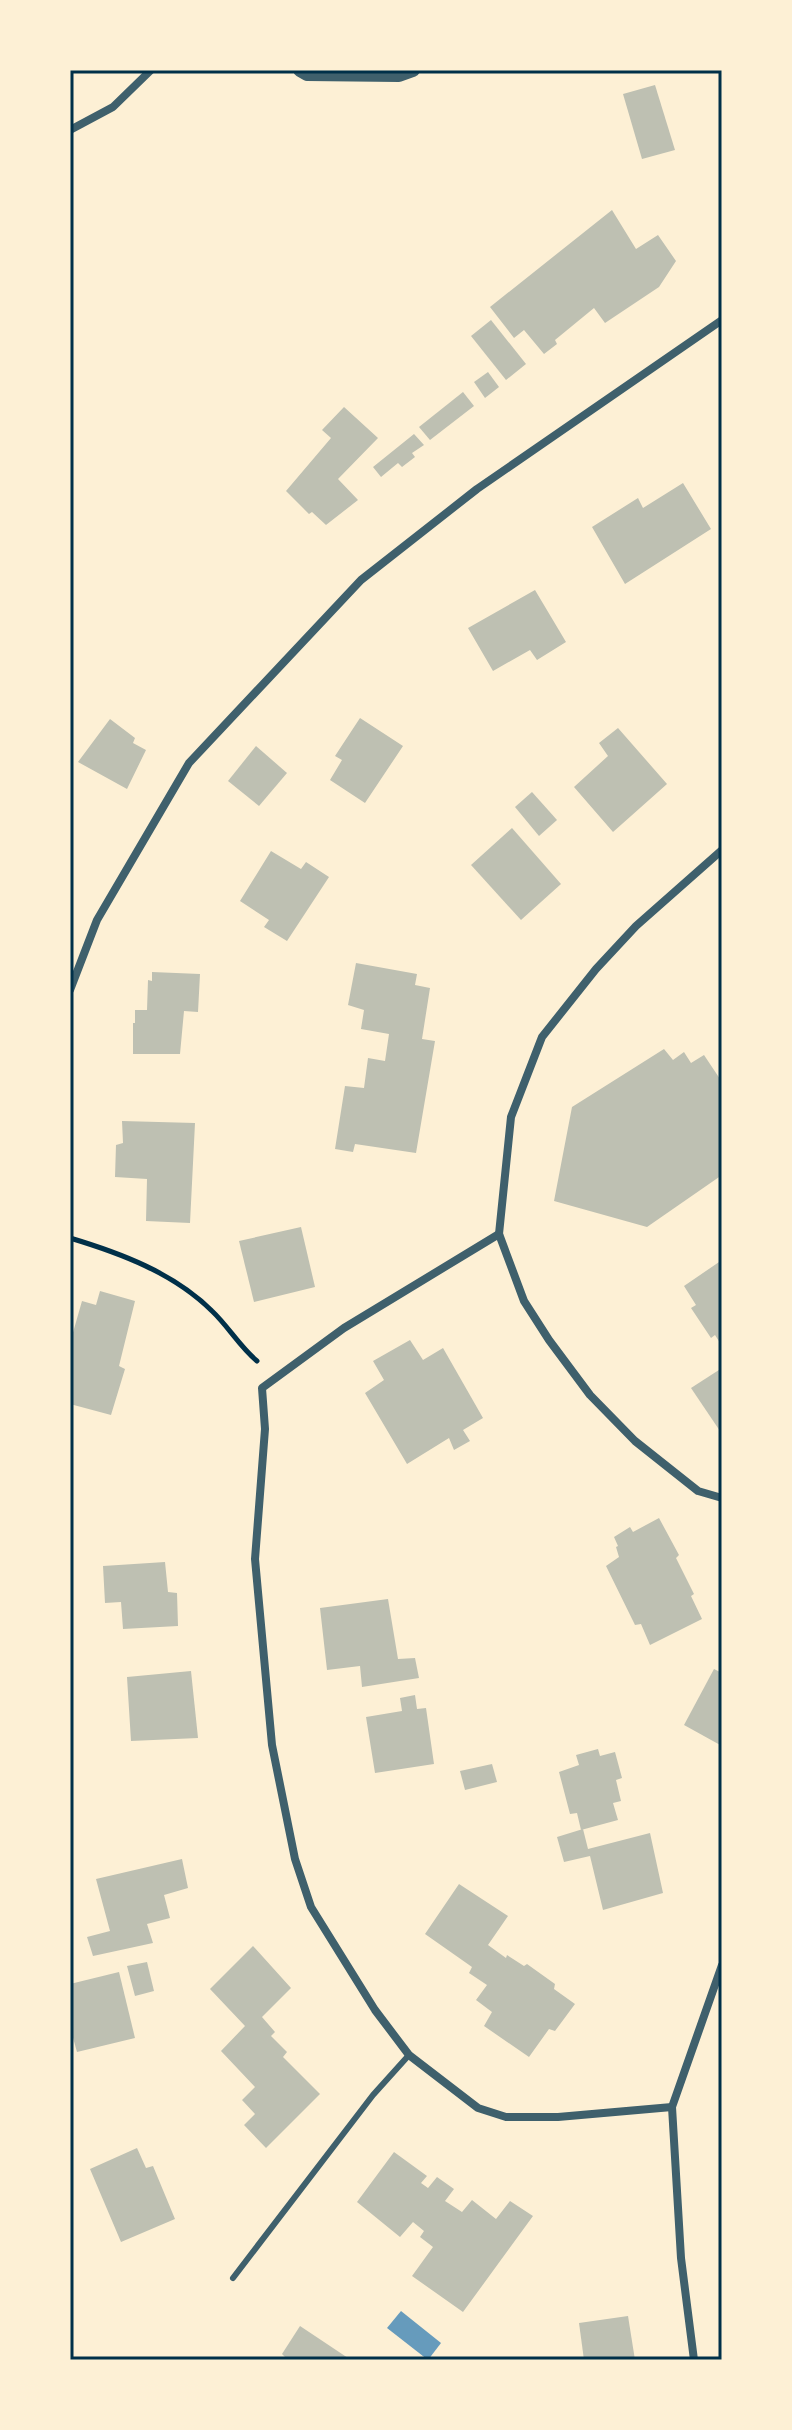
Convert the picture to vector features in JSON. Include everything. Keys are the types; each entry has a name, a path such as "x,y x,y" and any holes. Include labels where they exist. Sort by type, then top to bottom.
{"street":[{"path":"70,130 113,107 151,70"},
{"path":"300,70 307,74 383,75 399,75 413,70"},
{"path":"70,990 97,920 189,763 361,580 477,489 722,320"},
{"path":"722,850 636,926 596,969 542,1037 511,1117 499,1234 524,1301 590,1395 635,1441 698,1491 722,1498"},
{"path":"499,1234 344,1328 262,1388 265,1429 255,1559 272,1745 295,1859 311,1907 375,2010 409,2055 478,2108 506,2117 558,2117 672,2107"},
{"path":"694,2360 681,2258 672,2107 722,1965"}],"lane":[{"path":"233,2278 373,2095 409,2055"}],"path":[{"path":"70,1238 112,1251 189,1291 213,1312 251,1356 277,1377"}],"water":[{"path":"401,2311 441,2343 428,2360 387,2328"}],"building":[{"path":"655,85 675,150 642,159 623,94"},
{"path":"612,210 636,249 658,235 676,261 659,287 605,323 594,308 555,340 557,344 544,354 524,330 514,338 490,307"},
{"path":"491,320 526,364 506,380 471,336"},
{"path":"488,372 499,387 485,398 474,382"},
{"path":"463,392 474,406 430,440 419,427"},
{"path":"344,407 378,438 338,479 358,500 326,525 312,512 309,514 286,491 331,438 322,430"},
{"path":"414,434 424,445 412,453 415,457 402,467 398,463 381,477 373,467"},
{"path":"683,483 711,529 625,584 592,527 638,498 643,508"},
{"path":"535,590 566,642 537,660 530,650 493,671 468,628"},
{"path":"360,718 403,746 365,803 330,780 342,760 335,756"},
{"path":"110,719 135,738 133,743 146,750 127,789 78,762"},
{"path":"618,728 667,784 613,832 574,787 608,756 599,743"},
{"path":"256,746 287,773 259,806 228,781"},
{"path":"532,792 557,820 539,836 515,807"},
{"path":"512,828 561,884 521,920 471,865"},
{"path":"271,851 301,869 306,862 329,877 287,941 264,927 269,920 240,901"},
{"path":"356,963 417,974 415,985 430,988 422,1039 435,1041 416,1153 355,1144 353,1152 335,1149 345,1086 364,1088 368,1058 385,1061 389,1034 361,1029 364,1010 348,1005"},
{"path":"152,972 200,974 198,1012 184,1011 180,1054 133,1054 135,1010 147,1010 148,980 152,981"},
{"path":"664,1049 673,1060 684,1052 691,1063 704,1055 722,1082 722,1175 647,1227 554,1201 572,1107"},
{"path":"122,1121 195,1123 190,1223 146,1221 147,1179 115,1177 116,1145 123,1143"},
{"path":"301,1227 315,1287 254,1302 239,1241"},
{"path":"722,1260 722,1346 715,1335 711,1338 691,1308 696,1305 684,1286"},
{"path":"100,1291 135,1301 119,1366 125,1369 111,1415 70,1404 70,1343 82,1301 96,1305"},
{"path":"410,1340 423,1360 443,1348 483,1418 463,1430 470,1441 454,1450 449,1438 407,1464 365,1393 384,1380 373,1361"},
{"path":"722,1368 722,1434 691,1388"},
{"path":"659,1518 679,1555 676,1558 694,1594 691,1596 702,1619 650,1645 641,1624 635,1625 606,1566 619,1557 614,1537 630,1527 633,1532"},
{"path":"165,1562 168,1592 177,1593 178,1626 123,1629 121,1602 105,1603 103,1566"},
{"path":"388,1599 398,1659 415,1658 419,1678 362,1687 360,1666 327,1670 320,1608"},
{"path":"714,1669 722,1673 722,1746 684,1725"},
{"path":"191,1671 198,1738 131,1741 127,1677"},
{"path":"415,1695 417,1709 426,1708 434,1764 375,1773 366,1717 402,1711 400,1698"},
{"path":"598,1749 600,1756 615,1752 622,1778 616,1780 621,1801 613,1803 618,1820 581,1830 577,1813 570,1814 559,1772 579,1765 576,1755"},
{"path":"492,1764 497,1782 465,1790 460,1771"},
{"path":"583,1829 588,1849 650,1833 663,1893 603,1910 590,1856 564,1862 557,1837"},
{"path":"182,1859 188,1888 164,1895 170,1918 147,1924 153,1943 93,1956 87,1937 110,1931 96,1879"},
{"path":"459,1884 508,1916 488,1945 506,1958 507,1955 524,1966 527,1964 555,1984 554,1989 575,2004 555,2031 549,2029 529,2057 484,2026 492,2012 476,2000 487,1985 469,1973 472,1967 425,1934"},
{"path":"253,1946 291,1988 262,2017 275,2032 271,2036 287,2052 283,2057 320,2094 266,2148 244,2125 255,2114 242,2100 255,2087 221,2051 245,2026 210,1989"},
{"path":"147,1962 154,1991 135,1996 127,1966"},
{"path":"119,1972 135,2038 77,2052 70,2027 70,1984"},
{"path":"137,2148 146,2168 153,2166 175,2219 121,2242 90,2169"},
{"path":"394,2152 427,2176 421,2183 428,2188 437,2177 454,2189 445,2201 462,2212 472,2200 496,2219 510,2201 533,2216 463,2312 412,2276 433,2247 420,2237 424,2231 413,2222 400,2237 357,2202"},
{"path":"628,2316 635,2360 584,2360 579,2323"},
{"path":"300,2326 351,2360 288,2360 282,2354"}]}
